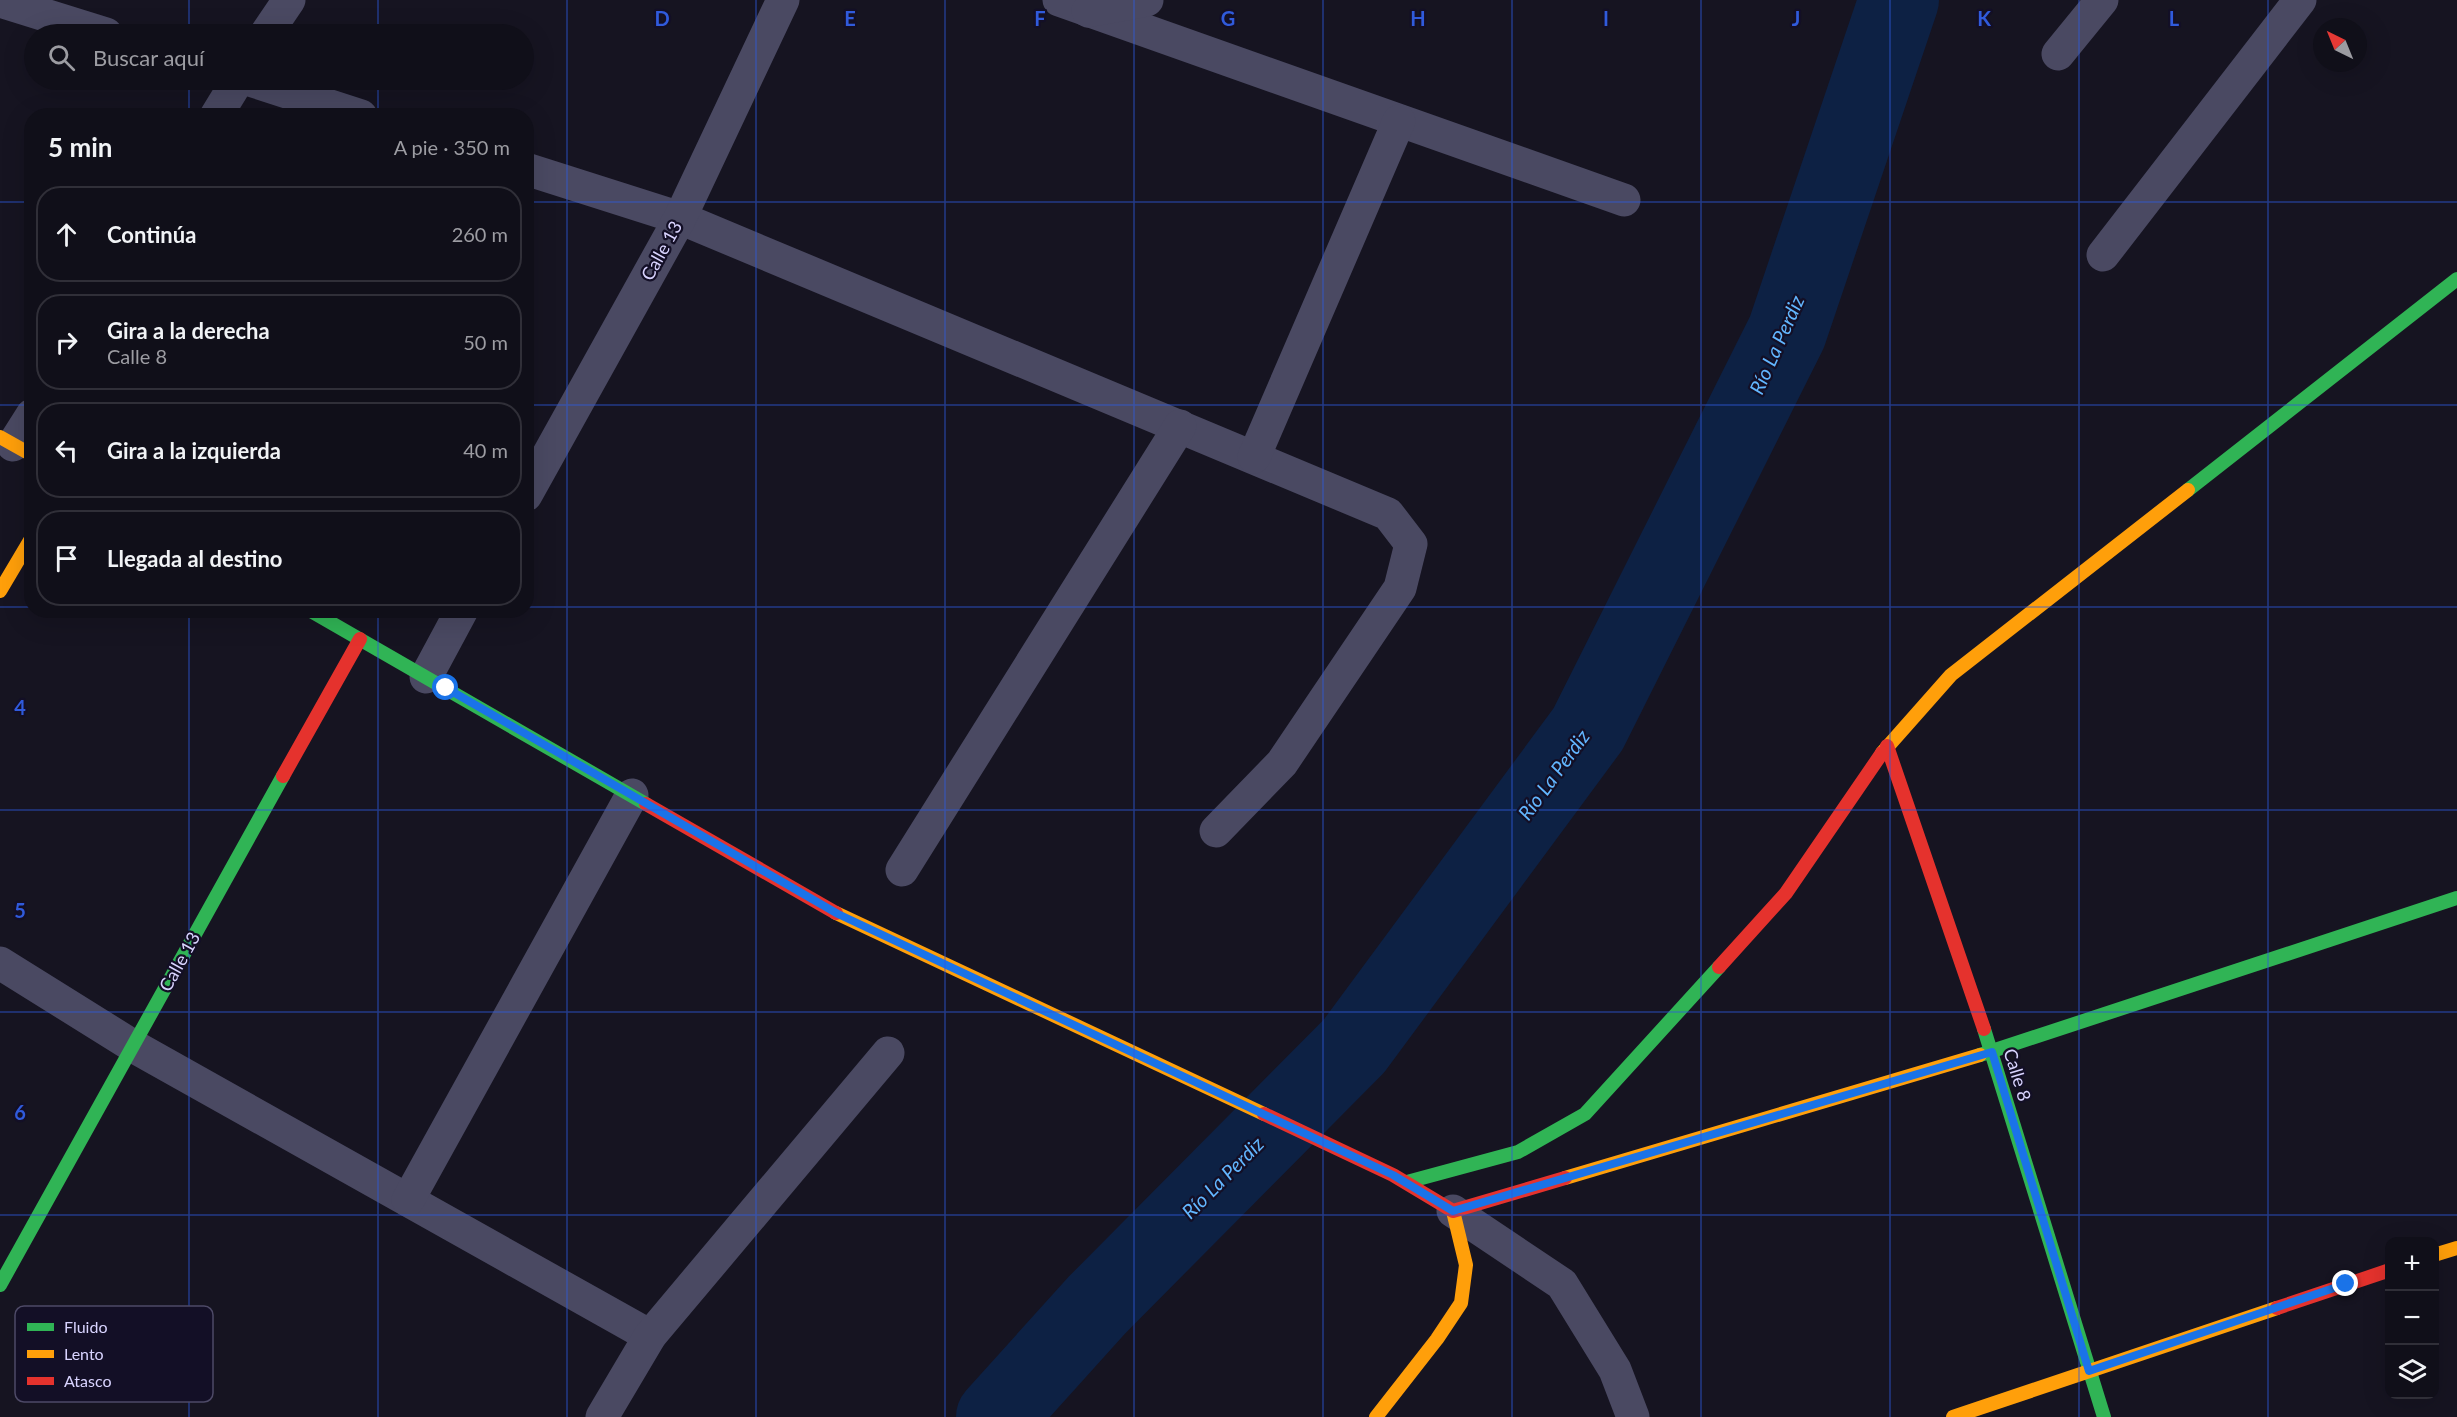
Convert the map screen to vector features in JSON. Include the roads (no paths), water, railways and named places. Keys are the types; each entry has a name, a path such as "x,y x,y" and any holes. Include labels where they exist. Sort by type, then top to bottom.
{"main road":[{"path":"1407,1182 1518,1152 1585,1114 1785,893 1887,746 1951,675 2457,279"},
{"path":"0,591 24,550"},
{"path":"323,618 838,914 1393,1175 1453,1211 1466,1265 1461,1303 1437,1339 1376,1417"},
{"name":"Calle 13","path":"0,1285 360,639"},
{"name":"Calle 8","path":"1887,746 1992,1052 2104,1417"},
{"path":"1453,1211 1992,1052 2457,898"},
{"path":"2439,1253 2457,1248"},
{"path":"1953,1417 2385,1272"}],"street":[{"path":"273,24 289,0"},
{"name":"Calle 13","path":"534,481 680,219 783,0"},
{"path":"1072,6 1147,0"},
{"path":"2058,54 2102,0"},
{"path":"2103,255 2300,0"},
{"path":"0,1 74,24"},
{"path":"1072,6 1624,200"},
{"path":"221,108 232,90"},
{"path":"281,90 336,108"},
{"path":"1254,457 1399,121"},
{"path":"534,172 680,219 1388,514 1411,544 1400,588 1282,764 1216,831"},
{"path":"902,870 1180,426"},
{"path":"15,446 24,430"},
{"path":"426,676 458,618"},
{"path":"408,1200 632,795"},
{"path":"0,963 133,1046 650,1336"},
{"path":"602,1417 650,1336 888,1053"},
{"path":"1453,1211 1562,1284 1615,1370 1633,1417"}],"waterway":[{"name":"Río La Perdiz","path":"996,1417 1097,1305 1354,1046 1588,729 1787,332 1899,0"}]}
